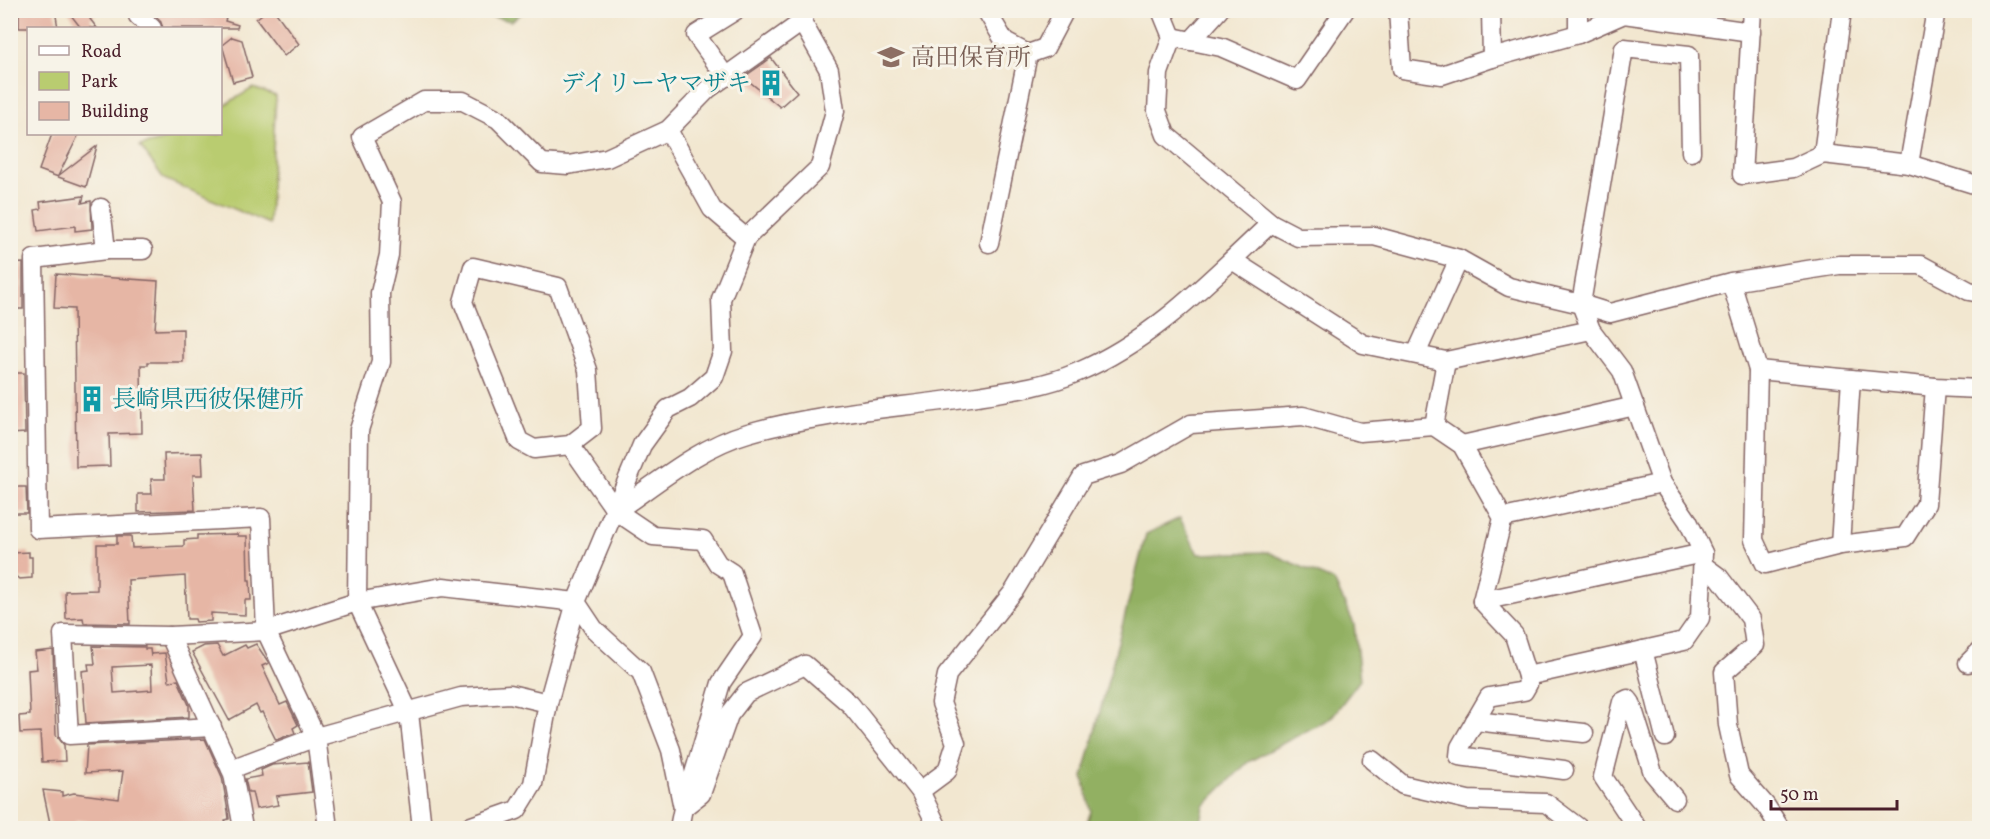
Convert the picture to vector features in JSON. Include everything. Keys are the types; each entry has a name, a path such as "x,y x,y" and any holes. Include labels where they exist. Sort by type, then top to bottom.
{"street":[{"path":"137,10 138,16 151,27"},
{"path":"726,77 696,35 736,10"},
{"path":"986,10 1005,42 1028,54 1044,48 1065,10"},
{"path":"1161,10 1172,37 1159,73 1157,111 1166,135 1271,223 1298,237 1374,236 1459,259 1509,287 1581,304 1610,314 1731,282 1839,265 1921,265 1969,291 1980,293"},
{"path":"1191,41 1219,10"},
{"path":"1172,37 1221,46 1297,80 1345,10"},
{"path":"1398,10 1402,69 1442,75 1492,58 1578,34 1624,14 1668,16 1751,32"},
{"path":"1491,10 1492,58"},
{"path":"1578,10 1578,34"},
{"path":"1752,10 1742,176 1793,168 1823,154 1909,164 1980,186"},
{"path":"1823,154 1842,10"},
{"path":"1909,164 1936,10"},
{"path":"422,828 409,713 357,602 359,430 381,362 380,293 389,255 392,202 362,136 424,101 463,101 498,119 542,163 568,165 607,158 668,130 708,89 804,16 829,70 835,111 820,167 746,238 722,299 723,351 714,377 690,398 668,409 642,445 576,602 548,703 533,784 517,810 466,828"},
{"path":"1691,152 1689,55 1624,48 1581,304 1591,330 1622,371 1662,483 1688,521 1703,559 1751,620 1755,645 1724,672 1728,724 1738,775 1766,806 1780,828"},
{"path":"989,243 1028,54"},
{"path":"668,130 712,209 746,238"},
{"path":"100,208 106,250"},
{"path":"615,512 712,446 746,433 794,422 1023,389 1076,373 1117,354 1206,287 1271,223"},
{"path":"143,250 106,250 34,259 38,529 261,518 266,632 316,737 328,828"},
{"path":"1416,354 1459,259"},
{"path":"1232,260 1363,344 1446,361 1591,330"},
{"path":"473,267 558,287 588,370 592,428 570,445 534,449 519,441 463,302 473,267"},
{"path":"1731,282 1758,370 1754,540 1765,564 1840,545 1905,537 1926,504 1935,387"},
{"path":"1434,426 1446,361"},
{"path":"1758,370 1935,387 1980,389"},
{"path":"1840,545 1851,379"},
{"path":"1462,445 1635,406"},
{"path":"920,791 947,771 956,743 941,703 947,675 1014,591 1083,476 1121,464 1191,424 1303,416 1360,432 1434,426 1462,445 1503,518 1482,601"},
{"path":"570,445 615,512 653,536 703,540 718,564 732,573 753,636 721,683 679,828"},
{"path":"1503,518 1662,483"},
{"path":"1482,601 1703,559"},
{"path":"1527,676 1684,641 1700,618 1703,559"},
{"path":"212,727 69,735 63,634 170,636 266,632 357,602 443,587 576,602 594,629 641,672 671,750 683,808"},
{"path":"1482,601 1514,635 1528,684 1524,691 1489,698 1460,747 1459,756 1564,770"},
{"path":"170,636 231,768 243,828"},
{"path":"1642,651 1665,737"},
{"path":"683,808 701,794 729,715 746,693 805,665 850,704 920,791 938,828"},
{"path":"231,768 316,737 461,697 510,694 548,703"},
{"path":"1637,828 1604,777 1622,702 1628,699 1653,773 1675,799"},
{"path":"1475,722 1584,733"},
{"path":"1372,760 1403,785 1468,800 1546,803 1579,828"}],"green space":[{"path":"463,11 525,11 511,21"},
{"path":"253,88 276,96 269,224 164,179 140,146 162,141 173,135 222,135 222,106"},
{"path":"1180,518 1198,554 1268,552 1334,581 1354,624 1360,680 1331,718 1248,762 1204,806 1200,828 1085,828 1091,811 1083,777 1146,534"}],"building":[{"path":"19,10 55,10 58,27 19,28"},
{"path":"67,10 100,10 90,19 96,27 80,27"},
{"path":"149,10 189,10 207,16 209,10 228,10 225,21 238,25 237,28 163,27 160,20"},
{"path":"267,10 274,10 299,44 284,56 256,19"},
{"path":"232,37 242,40 252,77 233,82 222,45"},
{"name":"デイリーヤマザキ","path":"771,58 797,92 780,107 744,77"},
{"path":"52,135 78,135 58,176 97,146 86,187 39,170"},
{"path":"84,196 82,203 91,201 92,229 75,231 75,226 38,231 35,210 41,209 40,202"},
{"path":"23,263 23,309 10,309 10,264"},
{"path":"56,274 158,281 155,330 183,329 183,362 148,362 148,365 141,365 142,433 109,434 110,466 76,467 74,309 54,308"},
{"path":"10,373 24,373 25,433 10,434"},
{"path":"202,453 203,475 193,475 195,510 138,512 138,494 152,494 151,479 165,479 164,454"},
{"path":"12,487 26,487 27,513 10,513"},
{"path":"238,534 238,536 247,536 251,600 245,600 245,615 211,613 211,621 196,622 195,619 187,619 185,576 128,580 130,624 84,623 83,618 66,619 65,591 97,590 97,544 117,544 117,536 131,536 132,548 184,546 184,540 197,539 197,535"},
{"path":"29,552 29,557 32,557 32,578 19,579 12,573 12,553"},
{"path":"256,644 269,663 262,666 280,705 287,702 298,725 293,728 295,733 276,740 256,705 229,720 192,652 204,646 217,645 223,656 245,645 247,648"},
{"path":"93,646 145,647 145,649 150,649 151,657 151,654 165,653 169,681 178,680 189,705 189,717 86,723 82,671 89,670 88,664 95,664","holes":["151,665 152,690 114,693 112,667"]},
{"path":"53,650 56,735 64,745 65,761 42,762 40,732 20,733 19,716 30,715 28,670 37,669 35,652"},
{"path":"205,739 222,777 229,819 225,820 227,828 118,828 118,825 75,820 77,828 51,828 43,790 62,792 62,796 74,793 119,799 123,771 85,773 87,745"},
{"path":"308,762 312,792 276,796 278,805 256,809 252,792 248,792 245,779 262,776 261,770 272,765"}],"place":[{"name":"高田保育所","path":"891,57"},
{"name":"デイリーヤマザキ","path":"771,83"},
{"name":"長崎県西彼保健所","path":"92,399"}]}
